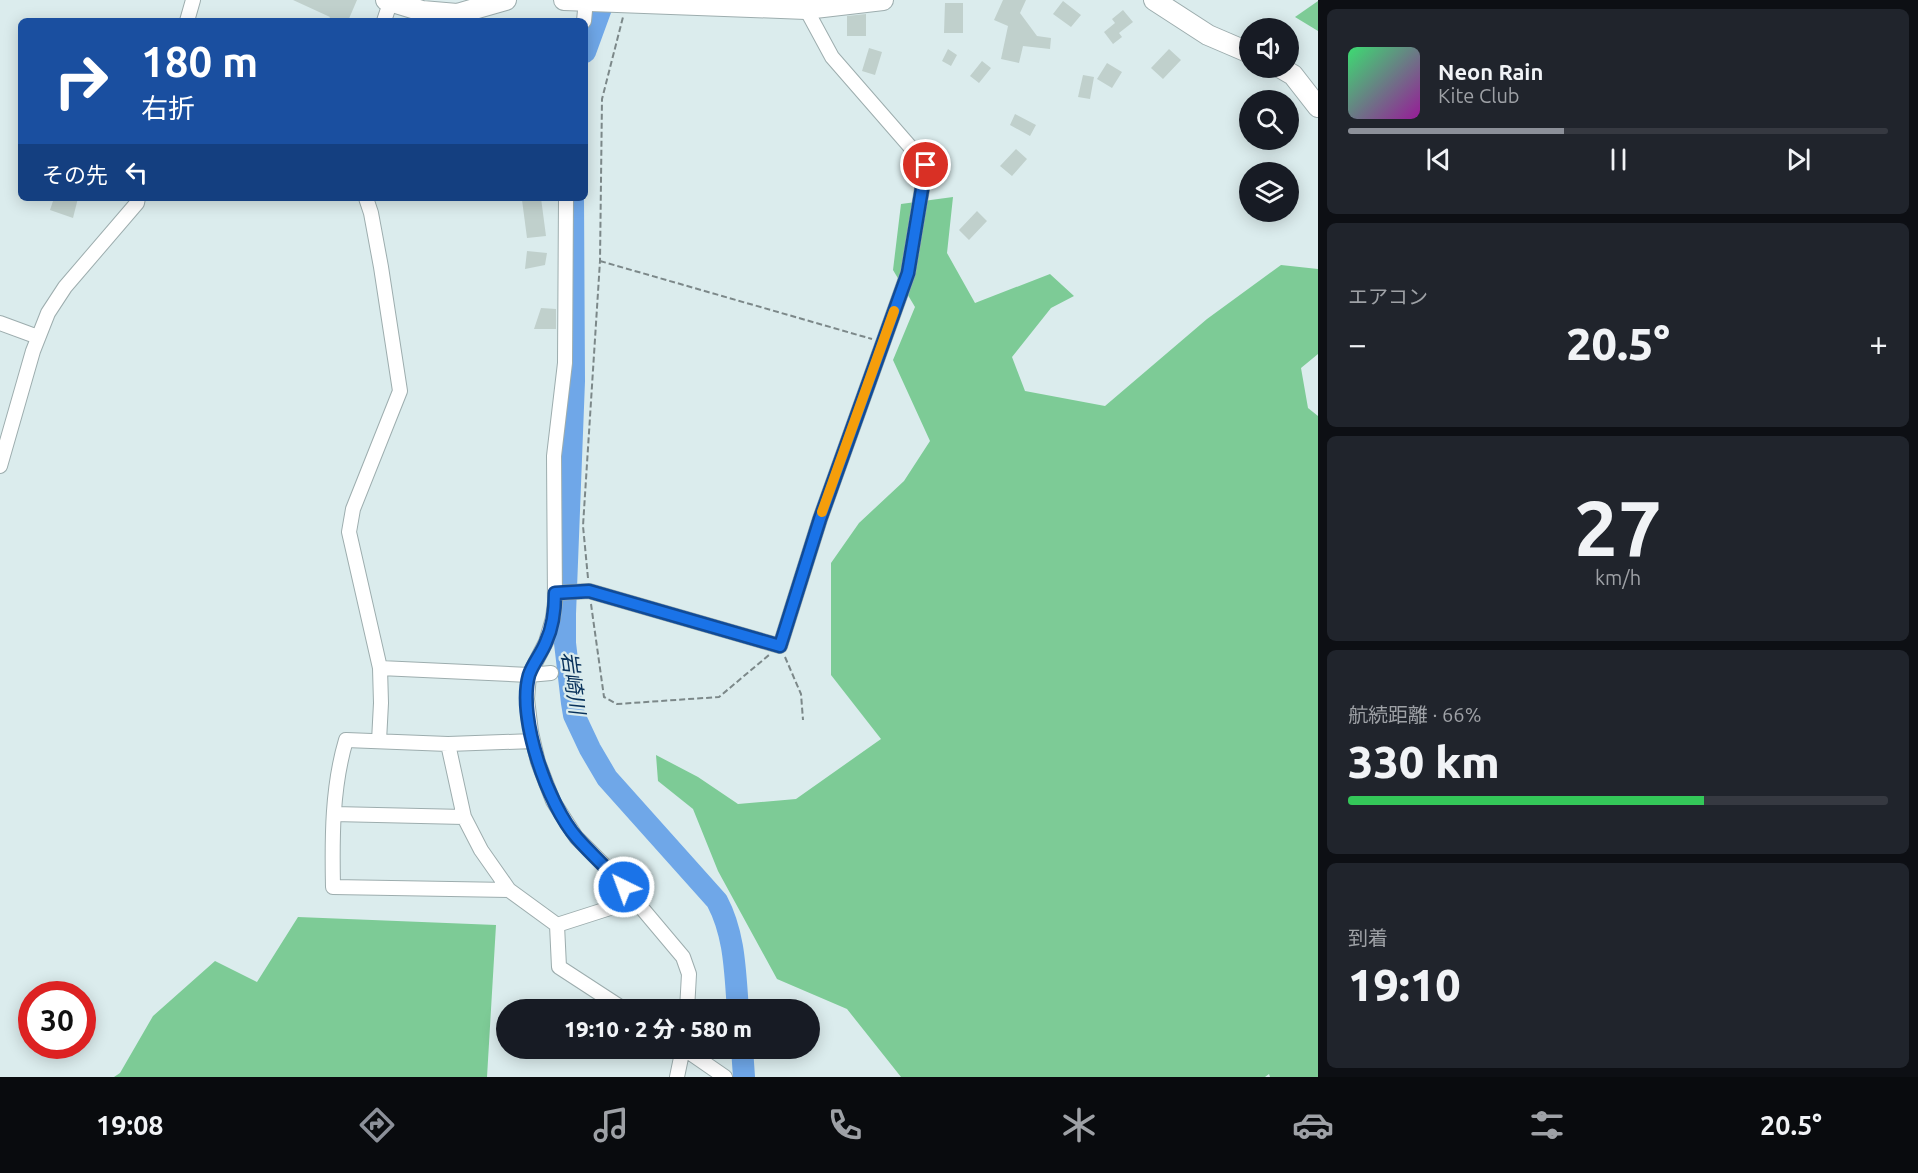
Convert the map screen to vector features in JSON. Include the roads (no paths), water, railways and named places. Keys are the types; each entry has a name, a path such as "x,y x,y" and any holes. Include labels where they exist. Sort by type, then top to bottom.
{"street":[{"path":"188,18 193,0"},
{"path":"387,8 457,14 506,0"},
{"path":"564,0 587,6 623,3 806,9 883,0"},
{"path":"1154,0 1208,35 1239,48"},
{"path":"555,593 589,591 780,646 820,519 908,273 926,165 832,57 806,9"},
{"path":"1295,78 1318,107"},
{"path":"0,466 38,337 48,313 65,287 138,201"},
{"path":"367,201 381,267 400,391 353,509 349,532 380,668 379,741"},
{"path":"566,201 565,363 554,456 554,618 546,642 530,675 528,699 533,741 538,762 553,801 576,837 614,875 683,957 689,974 688,999"},
{"path":"0,323 38,337"},
{"path":"380,668 530,675 551,673"},
{"path":"509,890 333,886 332,847 338,767 346,740 448,744 533,741"},
{"path":"448,744 464,817 481,850 509,890 557,925"},
{"path":"334,814 464,817"},
{"path":"557,925 635,900"},
{"path":"557,925 559,967 608,999"},
{"path":"677,1077 681,1059"},
{"path":"699,1059 725,1077"}],"waterway":[{"name":"岩崎川","path":"588,44 604,0"},
{"name":"岩崎川","path":"573,201 574,381 565,643 574,715 607,778 717,901 731,940 737,999"},
{"name":"岩崎川","path":"743,1059 744,1077"}]}
